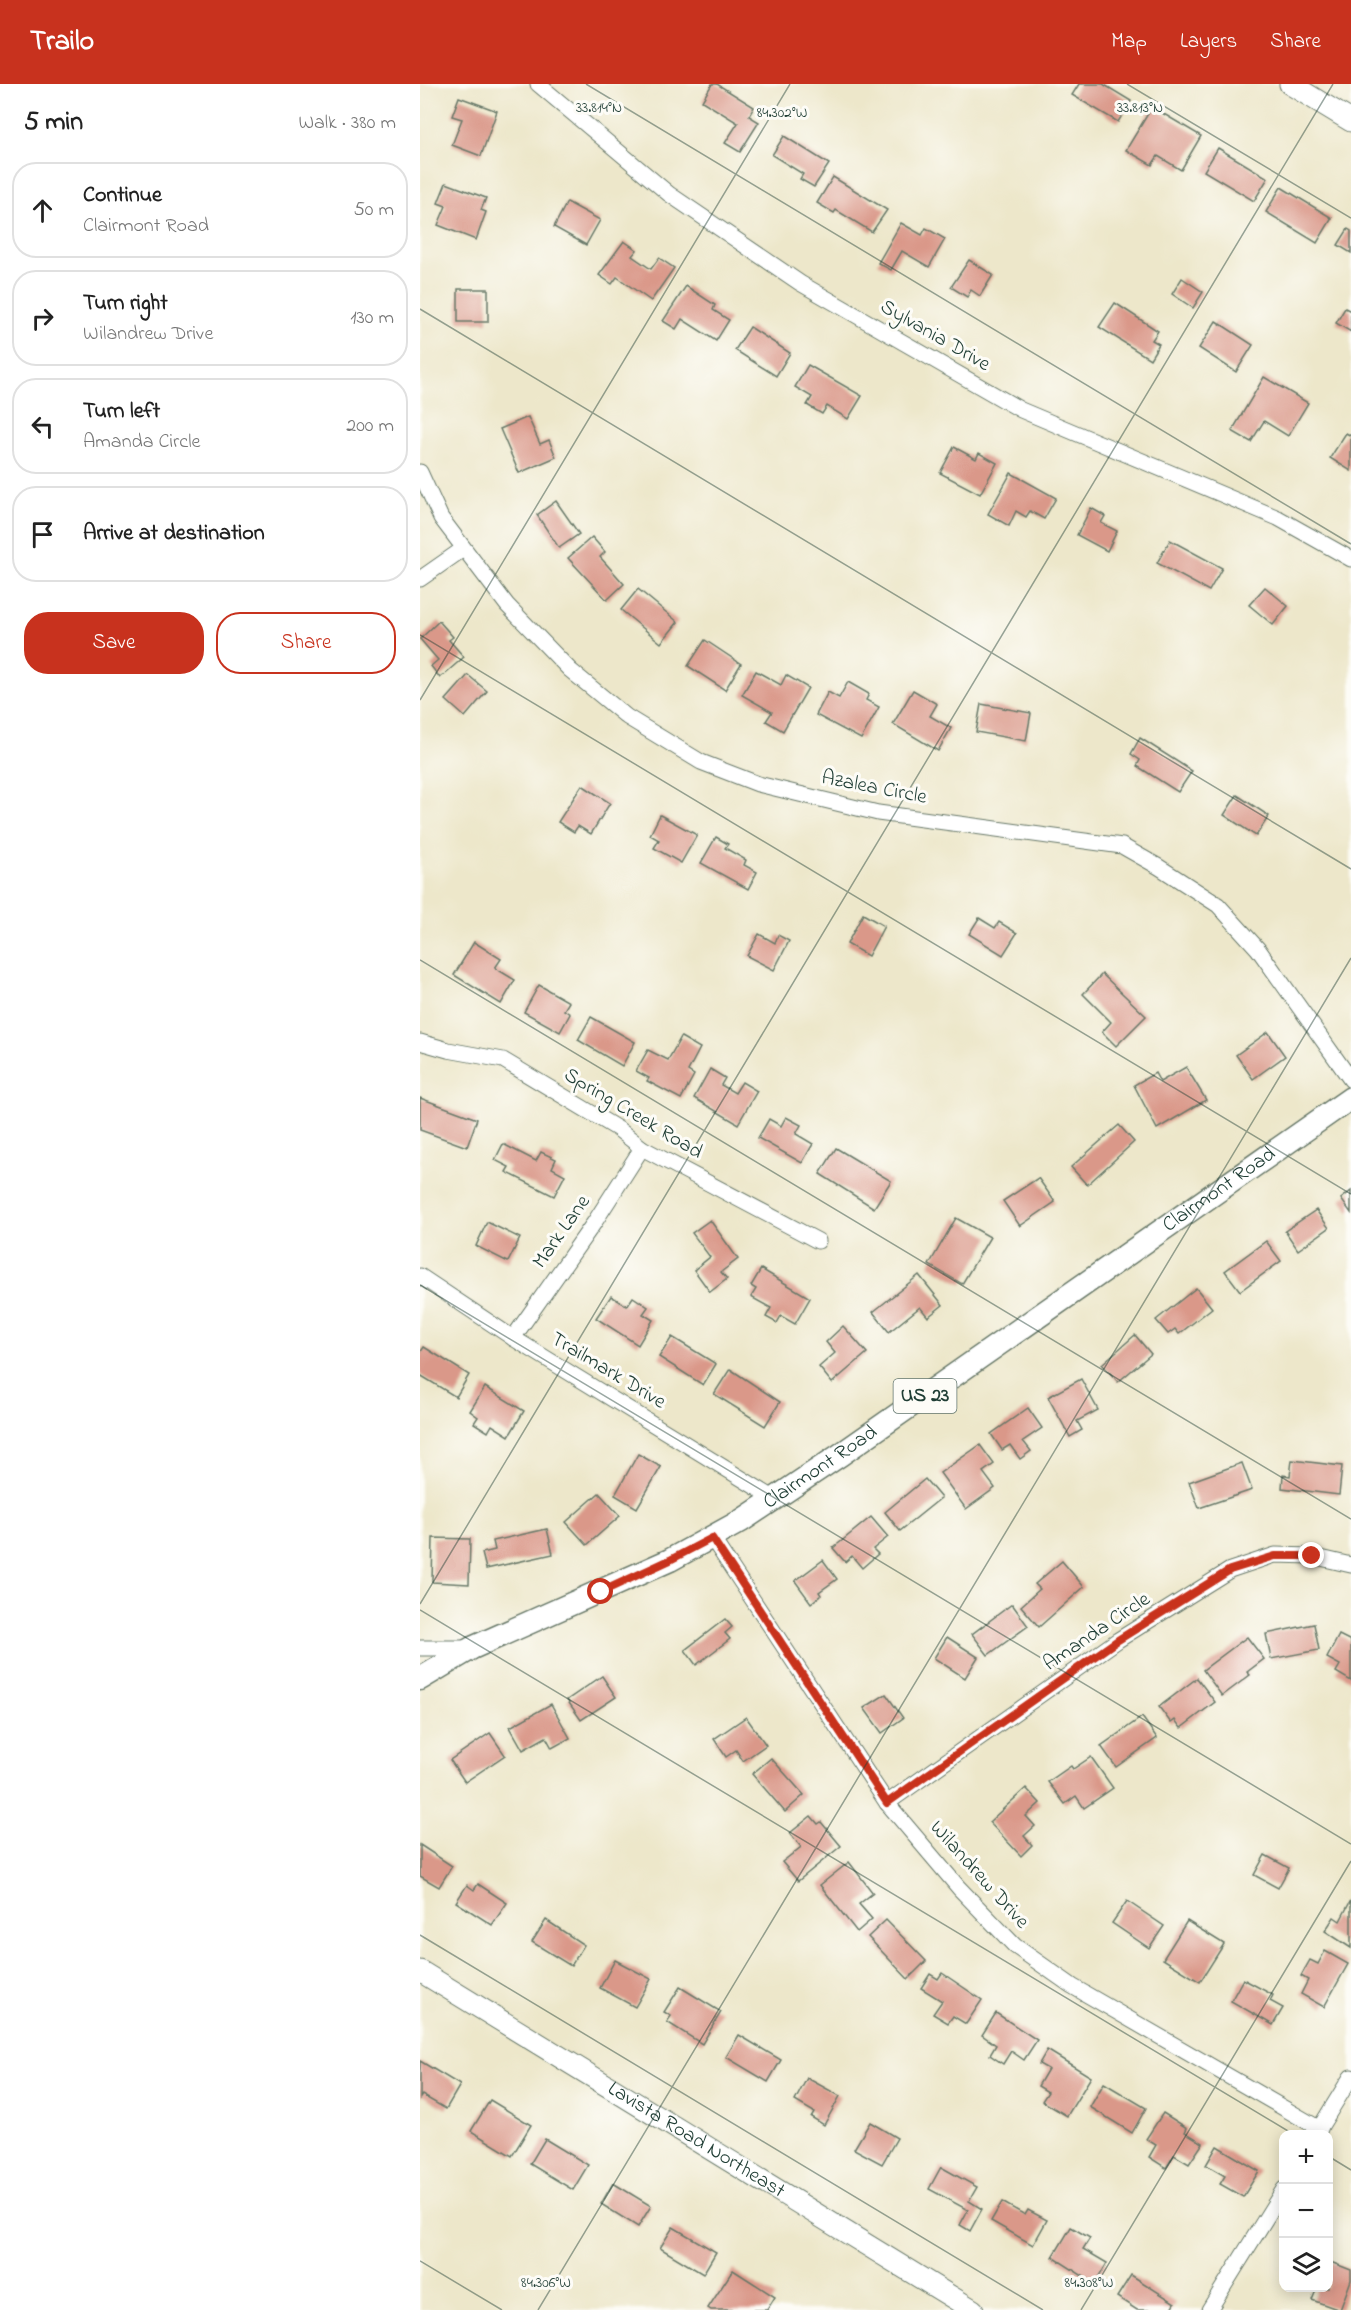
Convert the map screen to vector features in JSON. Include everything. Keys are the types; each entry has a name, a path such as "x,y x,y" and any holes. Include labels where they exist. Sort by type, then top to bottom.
{"main road":[{"path":"1290,84 1351,121"},
{"name":"Clairmont Road","path":"472,1648 650,1570 712,1538 775,1498 1351,1098"},
{"name":"US 23","path":"420,1679 472,1648"},
{"name":"Lavista Road Northeast","path":"420,1971 973,2310"}],"street":[{"name":"Sylvania Drive","path":"538,84 669,194 800,283 1021,410 1278,518 1351,559"},
{"name":"Azalea Circle","path":"420,472 441,518 507,605 570,670 627,717 701,762 758,784 878,813 1122,846 1218,905 1258,949 1351,1080"},
{"path":"420,579 463,549"},
{"name":"Spring Creek Road","path":"420,1042 448,1050 503,1060 618,1129 642,1148 818,1241"},
{"name":"Mark Lane","path":"513,1338 594,1223 642,1148"},
{"name":"Trailmark Drive","path":"420,1276 513,1338 775,1498"},
{"name":"Wilandrew Drive","path":"712,1538 887,1803 959,1888 1015,1946 1072,1986 1315,2130"},
{"name":"Amanda Circle","path":"887,1803 1118,1640 1230,1570 1275,1556 1312,1556 1351,1565"},
{"path":"420,1648 472,1648"},
{"path":"1319,2130 1351,2077"},
{"path":"1209,2310 1279,2197"}],"building":[{"path":"712,84 717,84 754,107 749,116 759,122 740,152 725,143 738,123 702,101"},
{"path":"1079,84 1103,84 1131,101 1118,122 1072,95"},
{"path":"459,97 497,111 481,156 452,145 462,119 452,116"},
{"path":"1152,107 1201,136 1181,170 1158,156 1152,165 1126,150"},
{"path":"784,136 829,164 814,187 800,179 803,174 772,155"},
{"path":"1218,148 1268,178 1254,201 1204,171"},
{"path":"833,177 887,210 872,232 836,210 834,213 817,203"},
{"path":"446,183 486,198 481,210 486,212 476,240 438,225 446,206 438,203"},
{"path":"1281,187 1332,218 1317,243 1266,212"},
{"path":"567,202 600,220 586,245 554,227"},
{"path":"901,223 922,235 926,228 945,239 929,267 902,251 891,270 878,263"},
{"path":"1348,229 1351,231 1351,253 1338,245"},
{"path":"624,241 637,250 632,256 651,269 659,258 674,268 651,301 617,277 612,284 599,275"},
{"path":"969,260 993,275 980,296 971,290 967,297 951,287"},
{"path":"1182,278 1203,292 1193,308 1172,294"},
{"path":"686,286 715,305 713,310 729,320 716,341 682,319 676,329 663,321"},
{"path":"458,289 488,289 488,322 458,322"},
{"path":"1115,303 1158,331 1152,340 1159,344 1150,359 1099,327"},
{"path":"1345,308 1351,311 1351,332 1336,323"},
{"path":"1216,321 1253,345 1236,372 1199,348"},
{"path":"750,327 790,353 776,376 735,350"},
{"path":"808,365 862,396 848,419 827,406 822,414 807,405 812,397 795,387"},
{"path":"1264,377 1308,403 1288,436 1264,421 1251,442 1232,431"},
{"path":"528,417 540,444 549,440 556,457 519,473 500,429"},
{"path":"1346,433 1351,436 1351,471 1330,458"},
{"path":"954,447 976,459 979,453 997,463 980,494 940,473"},
{"path":"1011,473 1056,498 1044,519 1030,511 1026,517 1016,511 1009,526 988,514"},
{"path":"556,501 579,534 559,548 537,515"},
{"path":"1091,508 1105,516 1101,523 1117,531 1107,551 1077,535"},
{"path":"592,537 605,552 600,557 624,584 607,600 568,558"},
{"path":"1170,540 1222,568 1209,591 1157,563"},
{"path":"1265,587 1288,606 1273,625 1249,605"},
{"path":"638,589 678,622 661,643 621,610"},
{"path":"439,621 453,637 449,640 464,657 440,678 431,666 438,660 420,639"},
{"path":"705,640 741,664 725,690 688,666"},
{"path":"756,671 781,685 786,675 808,688 783,731 766,721 772,712 742,695"},
{"path":"468,675 487,691 465,717 446,700"},
{"path":"848,682 869,694 866,700 879,707 861,739 816,715 828,692 839,698"},
{"path":"913,690 937,704 930,716 951,728 938,751 893,724"},
{"path":"981,704 1031,713 1026,741 976,732"},
{"path":"1140,738 1192,771 1178,792 1137,766 1140,760 1131,754"},
{"path":"582,785 610,803 591,834 578,826 574,832 558,822"},
{"path":"1237,795 1269,816 1256,836 1224,815"},
{"path":"660,815 697,835 681,863 654,848 659,840 650,835"},
{"path":"716,837 728,844 725,848 746,860 744,865 757,872 748,889 701,863"},
{"path":"863,914 884,926 868,956 847,944"},
{"path":"979,918 995,928 999,922 1017,933 1003,955 969,934"},
{"path":"759,934 775,943 778,935 789,941 774,970 747,956"},
{"path":"474,942 501,959 495,968 515,980 501,1004 454,975"},
{"path":"1102,974 1146,1016 1116,1046 1102,1032 1111,1022 1083,994"},
{"path":"539,985 569,1002 564,1010 570,1014 560,1032 524,1012"},
{"path":"591,1017 635,1042 622,1066 578,1040"},
{"path":"1268,1032 1285,1056 1253,1079 1236,1055"},
{"path":"681,1037 700,1048 688,1071 694,1075 681,1099 647,1081 649,1078 636,1071 648,1050 668,1060"},
{"path":"1186,1067 1206,1100 1157,1129 1134,1085 1155,1073 1160,1082"},
{"path":"710,1069 725,1078 721,1085 735,1093 742,1082 757,1091 738,1124 694,1098"},
{"path":"420,1098 477,1119 467,1147 420,1130"},
{"path":"786,1117 801,1125 796,1134 813,1144 802,1163 758,1138 769,1119 781,1126"},
{"path":"1119,1125 1134,1142 1087,1185 1071,1167"},
{"path":"503,1144 536,1161 541,1152 556,1159 552,1168 565,1175 554,1196 506,1172 509,1167 495,1160"},
{"path":"836,1148 891,1181 874,1208 820,1174"},
{"path":"1038,1178 1055,1202 1020,1226 1003,1201"},
{"path":"1351,1191 1351,1213 1341,1199"},
{"path":"1316,1210 1329,1228 1298,1250 1285,1231"},
{"path":"956,1218 990,1237 962,1284 929,1265"},
{"path":"710,1220 738,1259 721,1272 727,1279 710,1292 694,1270 710,1257 692,1233"},
{"path":"487,1222 520,1238 508,1262 476,1246"},
{"path":"1266,1241 1281,1261 1240,1291 1225,1271"},
{"path":"761,1269 810,1298 795,1324 781,1316 777,1323 766,1317 771,1308 751,1297 756,1289 751,1286"},
{"path":"919,1275 943,1305 928,1317 920,1307 889,1332 873,1312"},
{"path":"1196,1288 1212,1308 1179,1334 1175,1329 1168,1334 1156,1320"},
{"path":"611,1296 627,1306 633,1297 648,1307 643,1314 653,1320 638,1345 596,1318"},
{"path":"843,1326 867,1353 832,1383 819,1367 835,1353 826,1342"},
{"path":"1135,1335 1151,1354 1118,1382 1102,1364"},
{"path":"672,1337 716,1364 703,1385 659,1357"},
{"path":"424,1347 469,1375 456,1397 420,1375 420,1353"},
{"path":"730,1369 780,1402 765,1426 714,1394"},
{"path":"1081,1379 1098,1410 1077,1421 1082,1430 1070,1437 1048,1397"},
{"path":"485,1387 524,1411 509,1436 492,1425 488,1432 474,1423 478,1417 470,1411"},
{"path":"1028,1408 1042,1428 1023,1441 1031,1451 1020,1459 1010,1445 1002,1450 991,1434"},
{"path":"980,1445 994,1464 983,1472 995,1488 966,1509 940,1473"},
{"path":"638,1454 661,1467 637,1508 615,1495"},
{"path":"1292,1460 1342,1466 1339,1495 1282,1488 1283,1475 1290,1476"},
{"path":"1242,1463 1252,1490 1199,1508 1189,1482"},
{"path":"925,1479 941,1498 900,1531 885,1512"},
{"path":"599,1493 620,1516 587,1545 566,1522"},
{"path":"871,1517 888,1537 873,1549 878,1554 862,1568 852,1556 845,1562 833,1548"},
{"path":"547,1529 553,1554 486,1569 482,1553 495,1550 493,1541"},
{"path":"433,1538 470,1539 469,1584 432,1582"},
{"path":"823,1560 837,1579 819,1592 821,1595 811,1603 795,1581"},
{"path":"1062,1561 1084,1587 1039,1627 1021,1606 1040,1589 1035,1584"},
{"path":"1012,1604 1028,1626 988,1655 972,1634"},
{"path":"725,1619 732,1627 725,1633 730,1639 696,1665 685,1650"},
{"path":"1314,1624 1319,1650 1271,1659 1266,1634"},
{"path":"1339,1635 1351,1641 1351,1681 1336,1672 1340,1665 1327,1658"},
{"path":"947,1637 978,1657 965,1678 934,1658"},
{"path":"1247,1637 1264,1659 1247,1672 1250,1675 1222,1696 1203,1670"},
{"path":"602,1676 616,1697 581,1720 567,1700"},
{"path":"1197,1678 1215,1702 1181,1728 1175,1720 1171,1723 1159,1707"},
{"path":"886,1694 903,1718 882,1733 864,1708"},
{"path":"551,1704 570,1738 552,1748 546,1737 523,1750 510,1727"},
{"path":"746,1717 766,1745 743,1761 736,1750 726,1757 714,1739"},
{"path":"1142,1717 1157,1738 1116,1767 1101,1746"},
{"path":"490,1733 505,1755 465,1782 450,1760"},
{"path":"1091,1757 1113,1788 1084,1808 1076,1796 1065,1804 1048,1782 1071,1766 1073,1769"},
{"path":"771,1758 804,1795 785,1812 752,1774"},
{"path":"1026,1788 1040,1803 1026,1816 1035,1826 1024,1836 1032,1845 1021,1856 989,1822"},
{"path":"811,1816 818,1824 821,1822 841,1846 798,1881 782,1862 801,1847 790,1833"},
{"path":"420,1845 452,1866 439,1887 420,1876"},
{"path":"1265,1855 1289,1868 1278,1888 1254,1875"},
{"path":"849,1862 873,1893 859,1904 872,1919 857,1932 820,1885"},
{"path":"478,1884 507,1903 492,1925 456,1902 467,1885 474,1890"},
{"path":"1351,1900 1351,1948 1325,1931 1334,1917 1340,1921"},
{"path":"1127,1901 1164,1926 1149,1948 1112,1923"},
{"path":"546,1920 584,1945 571,1966 532,1942"},
{"path":"886,1920 926,1961 908,1979 868,1937"},
{"path":"1187,1921 1224,1944 1200,1982 1163,1959"},
{"path":"1325,1951 1348,1964 1324,2007 1301,1994 1308,1980 1301,1976 1310,1960 1318,1964"},
{"path":"615,1960 651,1979 635,2007 600,1988"},
{"path":"942,1973 982,2000 966,2024 953,2016 948,2023 933,2014 942,2001 921,1988 930,1974 938,1979"},
{"path":"1243,1979 1273,1995 1270,2001 1283,2008 1273,2025 1231,2001"},
{"path":"680,1987 721,2012 702,2044 667,2022 671,2016 664,2012"},
{"path":"996,2013 1037,2040 1024,2060 1011,2051 1003,2064 990,2055 996,2045 982,2035"},
{"path":"739,2035 781,2060 768,2082 726,2057"},
{"path":"1047,2050 1091,2077 1067,2116 1042,2101 1048,2092 1038,2086 1048,2069 1039,2064"},
{"path":"420,2061 460,2085 446,2109 422,2095 420,2098"},
{"path":"807,2078 840,2096 824,2125 811,2117 814,2112 795,2101"},
{"path":"1104,2083 1146,2108 1132,2133 1090,2107"},
{"path":"490,2100 531,2125 512,2156 471,2131"},
{"path":"1163,2113 1187,2128 1185,2132 1203,2143 1189,2164 1174,2155 1166,2168 1149,2157 1156,2145 1146,2139"},
{"path":"870,2122 897,2138 882,2164 854,2149"},
{"path":"545,2139 588,2165 573,2190 530,2164"},
{"path":"1217,2146 1259,2171 1243,2197 1220,2184 1225,2176 1206,2165"},
{"path":"941,2167 977,2187 969,2201 982,2209 970,2231 960,2225 968,2210 929,2189"},
{"path":"613,2183 651,2206 638,2227 601,2204"},
{"path":"1002,2202 1025,2215 1028,2210 1047,2220 1033,2245 991,2221"},
{"path":"673,2227 716,2252 703,2274 660,2248"},
{"path":"1071,2227 1090,2238 1083,2249 1107,2263 1095,2284 1053,2257"},
{"path":"1333,2263 1351,2270 1351,2280 1340,2310 1312,2300 1315,2292 1333,2292"},
{"path":"733,2270 775,2297 767,2310 711,2310 708,2308"},
{"path":"1131,2275 1175,2303 1171,2310 1137,2310 1117,2297"}],"route":[{"path":"601,1592 712,1538 887,1803 1118,1640 1230,1570 1275,1556 1312,1556"}]}
